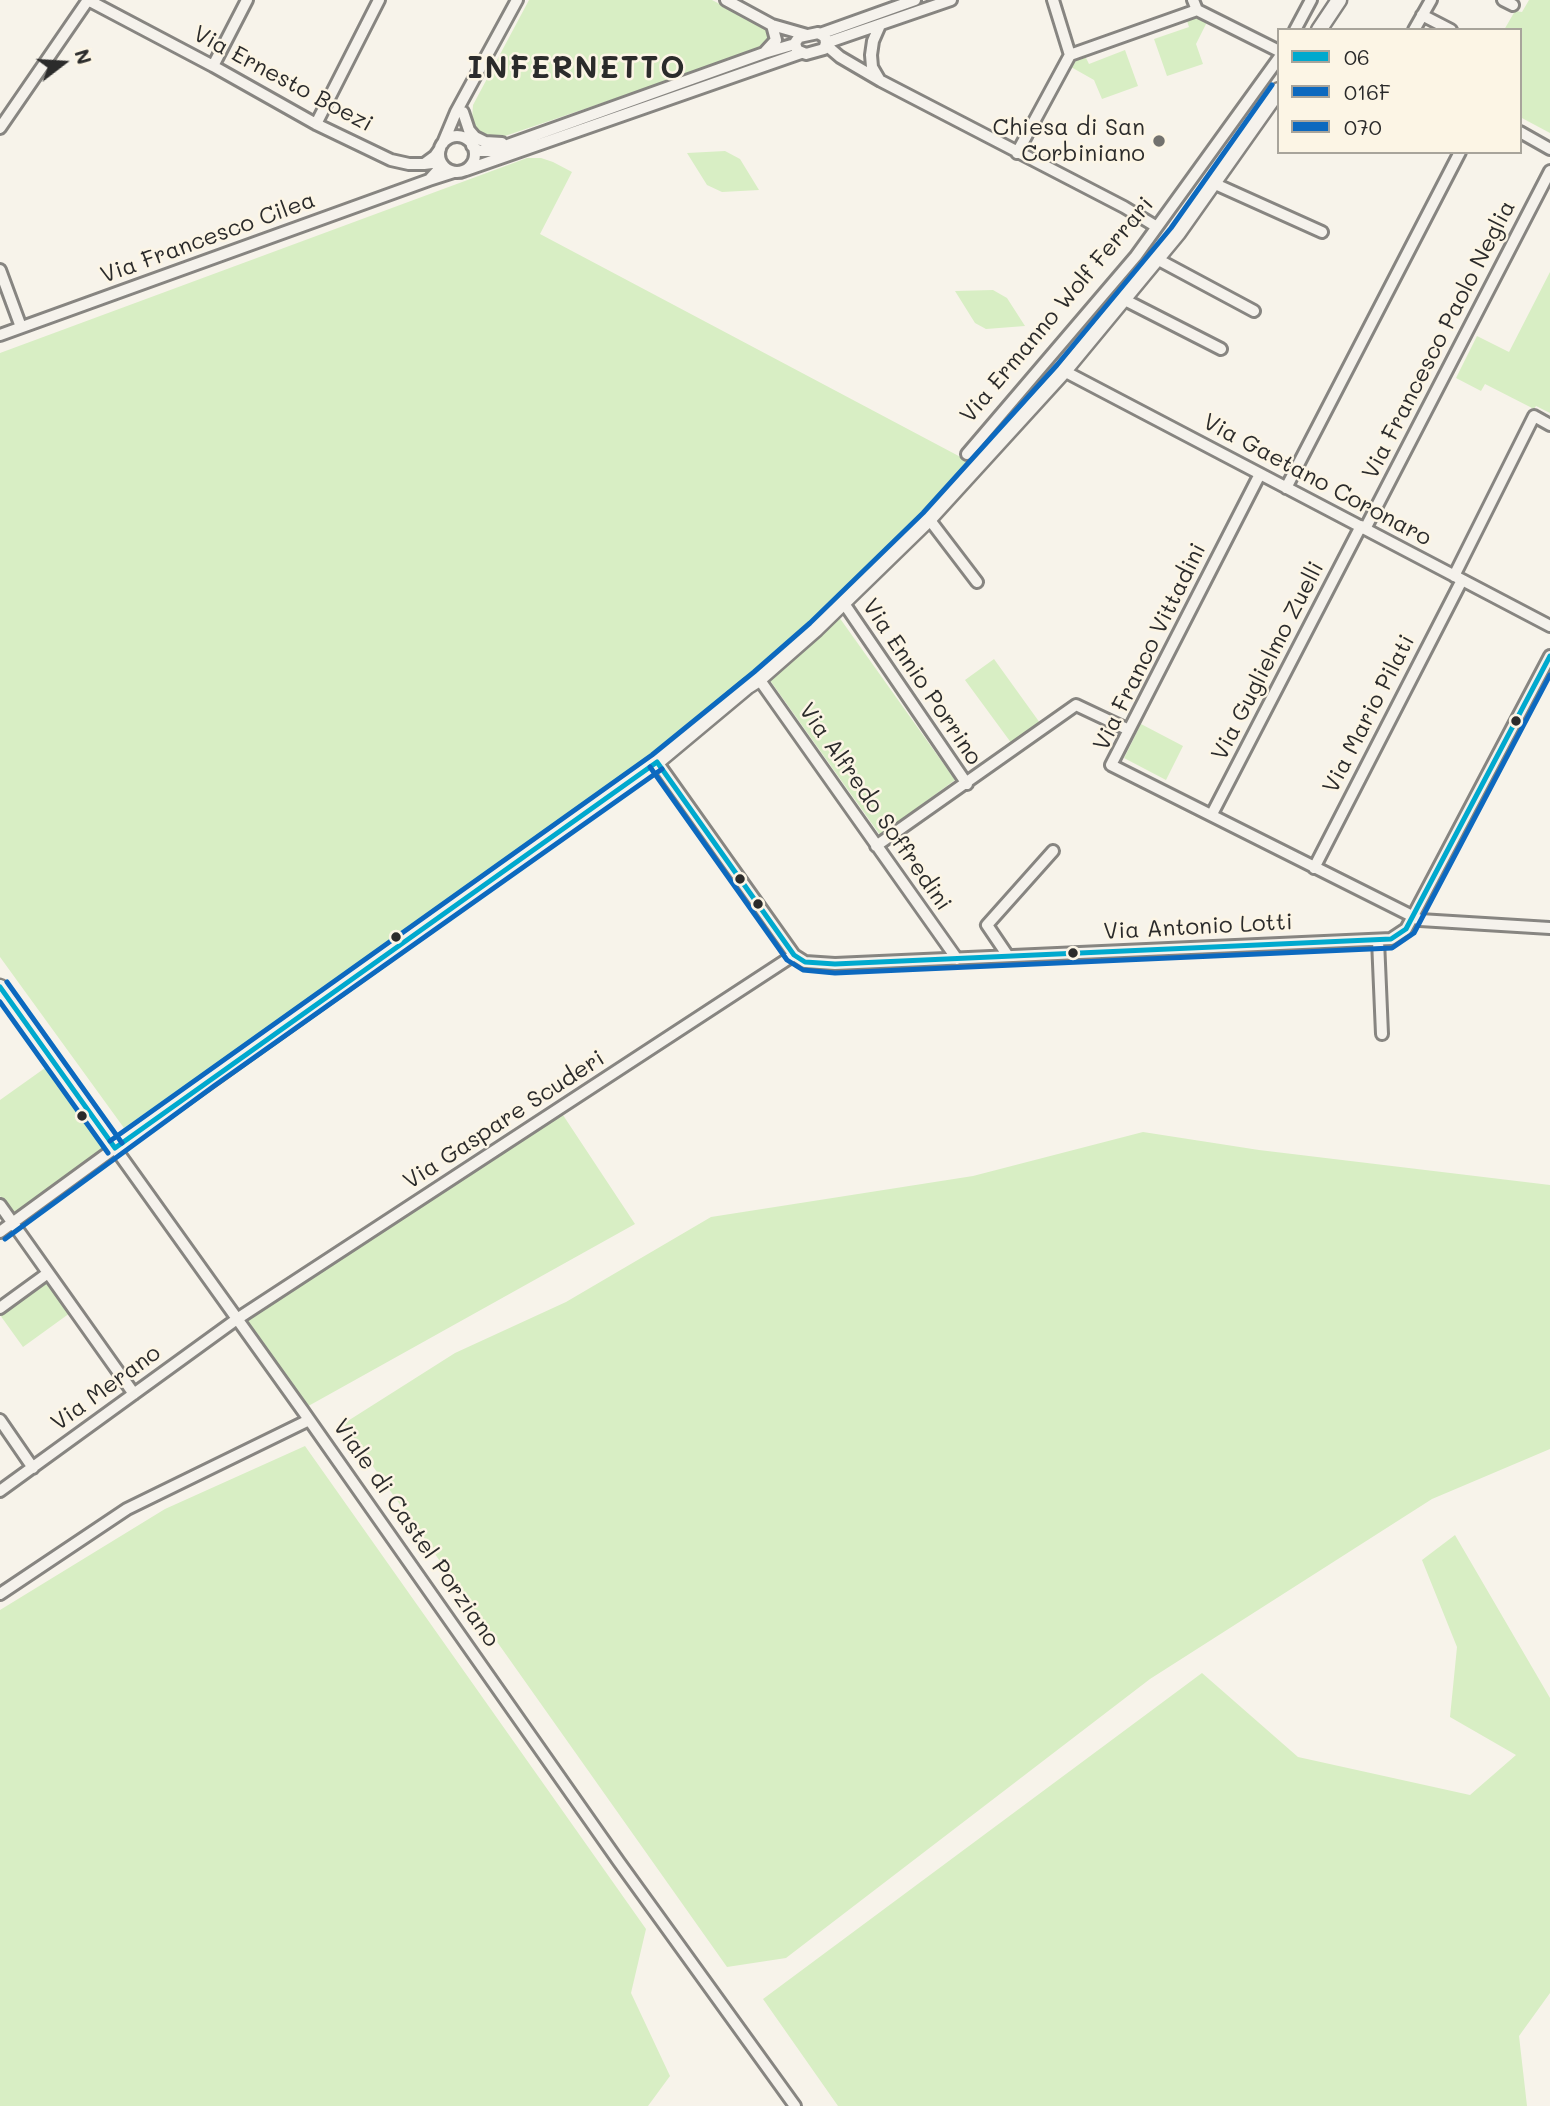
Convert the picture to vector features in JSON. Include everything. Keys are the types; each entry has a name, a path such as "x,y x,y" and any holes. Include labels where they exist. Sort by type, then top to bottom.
{"street":[{"name":"Via Ernesto Boezi","path":"88,0 106,4 316,124 391,160 409,164 440,162"},
{"path":"0,128 88,0"},
{"path":"213,66 247,0"},
{"path":"316,124 379,0"},
{"path":"424,164 435,156 441,146 456,112 517,0"},
{"path":"726,0 772,25 807,35"},
{"name":"Via Francesco Cilea","path":"823,43 915,0"},
{"name":"Via Francesco Cilea","path":"470,143 479,150 491,151 764,53 823,43 951,0"},
{"path":"1053,0 1070,55"},
{"path":"1296,28 1311,0"},
{"path":"1326,28 1339,0"},
{"path":"1415,28 1431,0"},
{"path":"1017,153 1070,55 1195,5 1277,50"},
{"path":"1422,15 1447,28"},
{"path":"764,53 776,40 772,25"},
{"path":"880,25 872,43 871,58 872,67 881,81"},
{"path":"785,29 797,47"},
{"name":"Via Francesco Cilea","path":"797,47 799,37 807,35 823,43"},
{"path":"823,43 839,57 881,81 1124,207 1157,228"},
{"name":"Via Francesco Cilea","path":"0,335 797,47"},
{"name":"Via Ermanno Wolf Ferrari","path":"967,454 1131,262 1277,61"},
{"path":"440,162 448,170 460,171 473,162 463,112 468,93"},
{"name":"Via Ermanno Wolf Ferrari","path":"115,1148 657,762 747,686 759,679 843,603 929,519 1064,371 1157,260 1273,107"},
{"name":"Via Francesco Cilea","path":"463,112 469,130 475,137 497,144 513,142"},
{"path":"1522,133 1550,149"},
{"path":"429,180 438,170 441,146 452,137 470,143"},
{"path":"1286,488 1459,154"},
{"path":"409,164 415,186"},
{"name":"Via Francesco Paolo Neglia","path":"1363,527 1550,171"},
{"path":"1213,183 1322,232"},
{"path":"1157,260 1254,311"},
{"path":"0,270 21,327"},
{"path":"1123,299 1221,349"},
{"name":"Via Gaetano Coronaro","path":"1064,371 1550,626"},
{"name":"Via Mario Pilati","path":"1314,868 1458,578 1534,416 1550,425"},
{"name":"Via Franco Vittadini","path":"1260,474 1111,765 1420,920 1550,928"},
{"path":"929,519 977,582"},
{"name":"Via Guglielmo Zuelli","path":"1212,814 1363,527"},
{"name":"Via Ennio Porrino","path":"843,603 967,784"},
{"name":"Via Antonio Lotti","path":"794,955 805,962 835,964 1391,939 1399,935 1413,916 1550,656"},
{"name":"Via Alfredo Soffredini","path":"759,679 957,959"},
{"path":"876,846 1076,705 1129,730"},
{"path":"657,762 794,955"},
{"path":"1008,956 987,925 1053,851"},
{"path":"1378,940 1382,1034"},
{"name":"Via Gaspare Scuderi","path":"237,1319 794,955"},
{"name":"Viale di Castel Porziano","path":"0,987 309,1420 635,1885 795,2106"},
{"path":"0,1232 115,1148"},
{"path":"0,1205 134,1394"},
{"path":"0,1308 48,1273"},
{"name":"Via Merano","path":"0,1491 237,1319"},
{"path":"0,1420 33,1468"},
{"path":"0,1594 127,1509 309,1420"}],"green space":[{"path":"529,0 712,0 762,26 767,30 768,39 764,48 505,136 490,138 476,129 472,120 473,105"},
{"path":"1529,0 1550,0 1550,133 1522,118 1522,28 1505,28 1515,11 1522,12"},
{"path":"1196,16 1207,22 1196,44 1203,64 1167,76 1154,39 1189,27 1186,18"},
{"path":"1125,50 1138,86 1102,99 1094,80 1071,67 1085,56 1089,64"},
{"path":"725,151 740,159 759,190 722,192 707,185 687,153"},
{"path":"527,158 541,158 572,172 540,234 970,462 892,546 804,628 657,751 585,806 124,1128 0,957 0,353"},
{"path":"1550,272 1550,413 1536,406 1534,409 1485,384 1481,391 1456,378 1477,336 1509,352"},
{"path":"993,290 1007,298 1025,326 986,329 975,323 955,291"},
{"path":"839,617 955,780 880,835 769,679"},
{"path":"994,659 1040,723 1012,744 965,680"},
{"path":"1141,724 1183,746 1166,780 1124,758"},
{"path":"45,1068 103,1149 13,1214 0,1196 0,1100"},
{"path":"559,1109 635,1224 303,1409 237,1319"},
{"path":"1143,1132 1259,1150 1550,1185 1550,1449 1432,1499 1150,1679 786,1958 727,1967 343,1424 455,1353 566,1302 711,1217 973,1176"},
{"path":"47,1281 70,1313 23,1347 0,1315"},
{"path":"305,1446 646,1929 631,1993 670,2076 648,2106 0,2106 0,1610 165,1509"},
{"path":"1455,1535 1550,1698 1550,1993 1519,2036 1527,2106 838,2106 763,1999 1202,1673 1298,1757 1470,1795 1516,1755 1450,1717 1457,1647 1422,1560"}],"transit line":[{"name":"070","path":"110,1141 652,755 810,623 923,513 1057,365 1171,228 1272,85"},
{"name":"06","path":"657,762 794,955 805,962 835,964 1391,939 1406,929 1550,656"},
{"name":"016F","path":"650,767 787,960 803,970 835,973 1392,948 1414,933 1550,675"},
{"name":"06","path":"115,1148 657,762"},
{"name":"016F","path":"5,1239 214,1086 662,769"},
{"name":"070","path":"7,982 122,1143"},
{"name":"06","path":"0,987 115,1148"},
{"name":"016F","path":"0,1002 108,1153"}],"place":[{"name":"Chiesa di San Corbiniano","path":"1159,141"}],"district":[{"name":"INFERNETTO","path":"577,69"}]}
